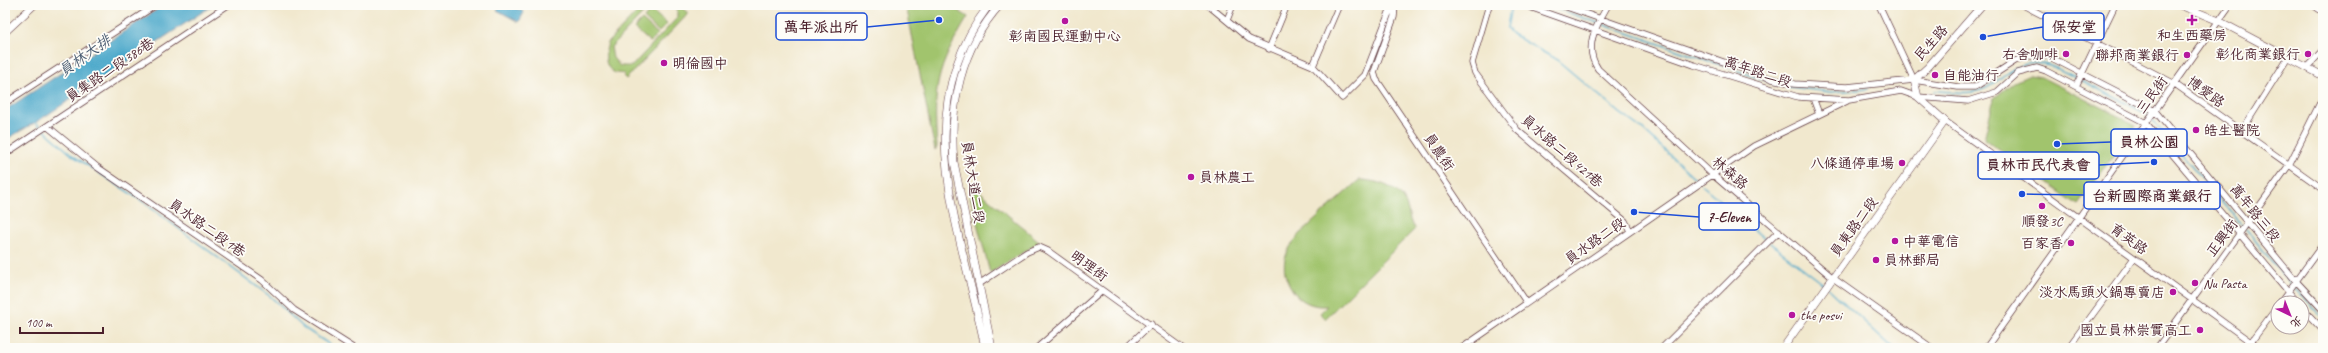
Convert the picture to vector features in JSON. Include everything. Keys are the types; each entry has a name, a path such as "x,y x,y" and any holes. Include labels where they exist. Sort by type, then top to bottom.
{"street":[{"path":"5,32 34,5"},
{"path":"5,104 156,5"},
{"name":"員集路二段386巷","path":"5,154 228,5"},
{"name":"員林大道二段","path":"989,5 966,40 956,68 949,89 944,139 946,174 991,347"},
{"name":"員林大道二段","path":"991,347 954,162 953,114 960,79 974,43 1000,5"},
{"path":"1208,5 1249,39 1269,49 1313,66 1342,98 1365,75 1392,5"},
{"path":"1227,20 1233,5"},
{"path":"1269,49 1286,5"},
{"path":"1313,66 1339,5"},
{"name":"員農街","path":"1396,5 1394,17 1374,72 1376,79 1527,303"},
{"name":"員水路二段421巷","path":"1489,5 1472,63 1475,73 1517,130 1625,221 1630,231"},
{"name":"萬年路二段","path":"1524,5 1791,96 1849,100 1901,91 1918,97"},
{"name":"萬年路二段","path":"1562,5 1600,20 1772,79 1794,84 1847,87 1914,80"},
{"name":"林森路","path":"1608,5 1591,40 1592,60 1598,69 1712,174 1833,278 1932,348"},
{"path":"1879,5 1914,80 1918,97 1945,121"},
{"name":"民生路","path":"1914,80 1928,67 1982,5"},
{"name":"博愛路","path":"2023,5 2175,84 2323,189"},
{"path":"2076,86 2115,5"},
{"path":"2180,5 2219,21 2308,66 2323,76"},
{"name":"三民街","path":"1986,348 2230,5"},
{"path":"2313,5 2323,12"},
{"path":"2308,66 2323,50"},
{"name":"萬年路三段","path":"1914,80 1958,87 1975,87 2015,61 2038,55 2048,56 2155,111 2296,281 2323,310"},
{"path":"2241,132 2289,56"},
{"name":"萬年路三段","path":"1918,97 1968,101 1982,98 1996,92 2018,73 2037,68 2146,122 2291,295"},
{"name":"正興街","path":"2157,348 2289,164 2323,97"},
{"path":"1813,98 1819,114"},
{"name":"員水路二段","path":"1462,348 1754,146 1849,100"},
{"name":"育英路","path":"1945,121 2260,348"},
{"name":"員東路二段","path":"1783,348 1945,121"},
{"name":"員水路二段1巷","path":"48,126 97,167 262,280 294,310 354,348"},
{"path":"1662,348 1779,231"},
{"path":"2286,295 2323,244"},
{"name":"明理街","path":"979,284 1027,252 1039,247 1048,251 1102,291 1152,324 1182,348"},
{"path":"2068,348 2134,258"},
{"path":"1038,348 1102,291"},
{"path":"2310,316 2323,330"},
{"path":"2251,342 2270,317"},
{"path":"1126,348 1152,324"}],"green space":[{"path":"644,5 651,5 611,47 613,58 620,66 632,66 677,18 677,5 683,5 684,9 689,13 626,79 623,76 625,74 615,73 607,65 607,48 609,41"},
{"path":"906,5 949,5 968,17 949,51 939,79 936,108 937,147 935,150"},
{"path":"651,10 667,24 659,32 644,18"},
{"path":"642,20 658,34 650,42 634,28"},
{"path":"2030,75 2041,77 2136,125 2078,205 1984,139 1994,98 2014,82"},
{"path":"1359,180 1372,181 1385,185 1402,196 1408,209 1411,223 1415,229 1325,319 1320,313 1327,306 1312,305 1304,301 1293,291 1287,279 1284,268 1285,258 1294,241 1301,233"},
{"path":"972,185 1040,242 990,273 970,196"}],"water":[{"path":"164,5 213,5 41,119 5,140 5,110"},
{"path":"500,5 510,5 524,12 519,22 497,10"}],"waterway":[{"path":"1511,5 1507,28 1512,34 1557,60 1620,113 1642,129 1699,182"},
{"path":"1546,5 1782,86 1831,92 1868,89"},
{"path":"1935,91 1964,93 1985,89 2016,68 2025,64 2034,63 2051,66 2078,79"},
{"path":"2081,80 2149,115"},
{"path":"2151,118 2243,226"},
{"path":"35,122 41,128"},
{"path":"44,130 72,155 139,199 271,297 304,328 335,348"},
{"path":"1702,185 1767,241"},
{"path":"2246,229 2291,285"},
{"path":"1770,243 1826,286"},
{"path":"1828,288 1893,348"},
{"path":"2294,288 2323,318"}],"place":[{"name":"萬年派出所","path":"939,20"},
{"name":"和生西藥房","path":"2192,20"},
{"name":"彰南國民運動中心","path":"1065,21"},
{"name":"保安堂","path":"1983,37"},
{"name":"右舍咖啡","path":"2066,54"},
{"name":"彰化商業銀行","path":"2308,54"},
{"name":"聯邦商業銀行","path":"2187,55"},
{"name":"明倫國中","path":"664,63"},
{"name":"自能油行","path":"1935,75"},
{"name":"皓生醫院","path":"2196,130"},
{"name":"員林公園","path":"2057,144"},
{"name":"員林市民代表會","path":"2154,162"},
{"name":"八條通停車場","path":"1902,163"},
{"name":"員林農工","path":"1191,177"},
{"name":"台新國際商業銀行","path":"2022,194"},
{"name":"順發3C","path":"2042,206"},
{"name":"7-Eleven","path":"1634,212"},
{"name":"中華電信","path":"1895,241"},
{"name":"百家香","path":"2071,243"},
{"name":"員林郵局","path":"1876,260"},
{"name":"Nu Pasta","path":"2195,283"},
{"name":"淡水馬頭火鍋專賣店","path":"2173,292"},
{"name":"the posui","path":"1792,315"},
{"name":"國立員林崇實高工","path":"2200,330"}],"water label":[{"name":"員林大排","path":"85,56"}]}
